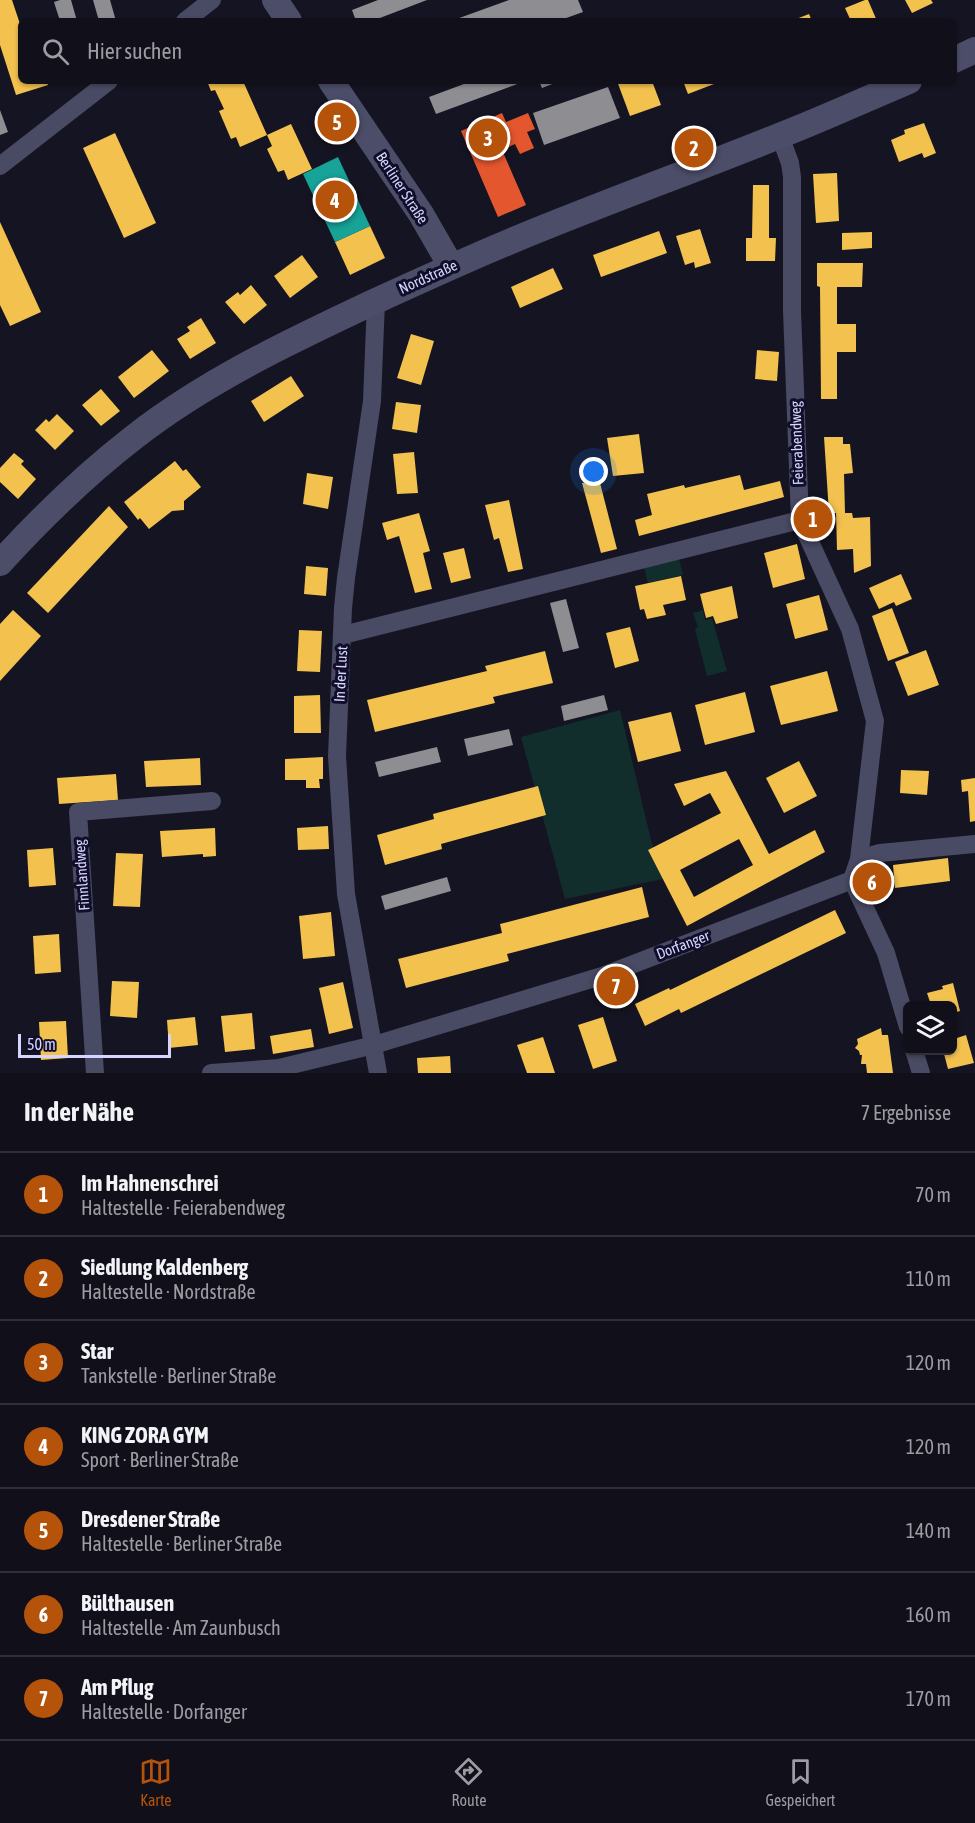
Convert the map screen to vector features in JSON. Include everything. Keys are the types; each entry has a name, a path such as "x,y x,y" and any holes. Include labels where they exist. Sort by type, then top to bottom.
{"main road":[{"path":"275,0 287,18"},
{"path":"957,59 975,50"},
{"name":"Berliner Straße","path":"333,84 421,214 451,266"},
{"name":"Nordstraße","path":"0,563 74,488 133,438 204,389 266,355 451,266 780,136 902,84"}],"street":[{"path":"189,18 212,0"},
{"path":"0,166 104,84"},
{"name":"Feierabendweg","path":"780,136 790,163 792,177 792,311 800,520 850,629 875,722 859,859 852,880"},
{"name":"In der Lust","path":"376,301 372,401 345,578 338,756 346,894 378,1073"},
{"path":"343,635 800,520"},
{"name":"Finnlandweg","path":"94,1073 78,812 212,801"},
{"path":"859,859 880,854 975,843"},
{"path":"852,880 886,953 903,1010"},
{"name":"Dorfanger","path":"211,1073 279,1070 374,1046 605,975 852,880"},
{"path":"916,1055 921,1073"}],"green space":[{"path":"679,559 683,575 648,583 644,568"},
{"path":"703,610 705,620 712,618 727,671 707,676 695,629 698,627 693,613"},
{"path":"620,710 651,840 663,879 565,899 521,737"}],"building: Wohnen":[{"path":"0,0 12,0 18,18 18,84 48,85 16,95 0,45"},
{"path":"868,0 876,18 850,18 845,8"},
{"path":"905,0 931,0 933,3 912,13"},
{"path":"809,14 811,18 799,18"},
{"path":"208,84 244,84 267,135 240,147 236,137 231,139 219,111 224,109 215,90 211,91"},
{"path":"618,84 653,84 661,105 630,116"},
{"path":"684,84 714,84 688,94"},
{"path":"924,123 936,153 924,158 922,153 899,162 891,140 905,134 904,130"},
{"path":"291,124 312,169 288,180 284,170 278,172 267,149 272,146 267,135"},
{"path":"115,133 156,223 124,238 83,148"},
{"path":"837,173 839,221 816,223 813,174"},
{"path":"753,185 769,185 769,238 776,238 775,261 746,261 746,238 752,238"},
{"path":"0,222 41,312 10,326 0,305"},
{"path":"370,226 385,258 350,275 335,242"},
{"path":"700,229 711,263 695,268 694,262 685,265 676,236"},
{"path":"659,231 667,253 601,277 593,255"},
{"path":"872,232 872,248 842,250 842,233"},
{"path":"302,255 318,277 290,298 274,276"},
{"path":"817,263 863,263 862,287 837,287 837,324 856,324 856,352 837,352 837,399 821,399 820,287 817,286"},
{"path":"553,268 563,289 520,308 511,287"},
{"path":"251,285 267,305 244,324 225,302 238,292 240,295"},
{"path":"201,318 216,343 190,359 177,339 190,331 187,327"},
{"path":"411,334 434,341 421,385 397,378"},
{"path":"152,350 169,371 134,398 118,377"},
{"path":"757,350 779,352 777,381 755,379"},
{"path":"291,376 304,396 264,422 251,401"},
{"path":"101,389 120,411 101,426 82,405"},
{"path":"396,402 421,405 417,433 392,429"},
{"path":"57,414 74,431 55,450 35,430 46,419 49,422"},
{"path":"639,434 644,473 613,476 607,438"},
{"path":"824,437 843,437 843,444 850,444 853,473 844,474 845,513 852,513 853,518 870,517 871,566 854,573 853,549 837,550 836,513 829,513"},
{"path":"414,452 418,493 397,494 393,454"},
{"path":"14,453 24,461 21,464 36,479 18,499 0,482 0,468"},
{"path":"175,461 183,471 186,469 201,487 184,501 184,510 172,511 149,529 140,518 138,520 124,502"},
{"path":"307,473 333,477 328,509 303,504"},
{"path":"740,475 744,490 780,481 784,497 639,536 635,520 652,515 647,494"},
{"path":"599,479 617,549 601,553 582,483"},
{"path":"509,500 523,569 508,572 499,538 494,540 485,505"},
{"path":"109,506 128,527 48,613 27,593"},
{"path":"419,513 430,551 423,553 432,589 415,593 399,536 387,540 382,523"},
{"path":"797,544 805,579 773,588 764,553"},
{"path":"464,548 471,578 451,583 443,553"},
{"path":"306,566 328,568 326,596 304,594"},
{"path":"901,574 912,599 896,606 894,602 879,609 869,588"},
{"path":"681,576 686,600 663,605 666,615 647,619 644,609 640,610 635,586"},
{"path":"732,586 738,618 716,624 713,616 706,618 700,594"},
{"path":"819,595 828,630 795,639 786,604"},
{"path":"892,608 909,653 888,661 872,616"},
{"path":"13,610 41,636 0,681 0,624"},
{"path":"630,627 639,661 615,668 606,633"},
{"path":"299,630 322,631 320,672 297,671"},
{"path":"926,650 939,685 908,696 895,662"},
{"path":"545,651 553,683 493,697 495,703 375,732 367,700 487,671 485,666"},
{"path":"827,671 838,711 781,725 770,686"},
{"path":"745,692 755,732 705,745 695,705"},
{"path":"320,695 321,733 294,733 294,696"},
{"path":"671,712 681,751 638,762 628,722"},
{"path":"323,757 323,779 319,779 320,788 306,788 306,780 285,780 285,759"},
{"path":"200,758 201,785 146,787 144,761"},
{"path":"799,761 817,796 784,813 766,778"},
{"path":"901,770 929,771 927,795 900,793"},
{"path":"726,771 769,854 815,830 825,852 687,926 648,850 721,813 710,793 684,806 674,784","holes":["739,839 753,865 694,897 680,870"]},
{"path":"116,774 118,800 59,804 57,778"},
{"path":"975,778 975,821 970,822 968,791 962,792 961,780"},
{"path":"538,786 546,815 441,844 442,849 385,865 377,835 434,819 433,814"},
{"path":"328,826 329,849 298,850 297,828"},
{"path":"215,828 216,856 203,857 203,854 162,857 160,831"},
{"path":"53,848 56,885 29,887 27,850"},
{"path":"116,853 143,854 140,907 113,906"},
{"path":"948,858 950,881 895,888 893,865"},
{"path":"642,887 649,917 507,954 509,961 406,988 398,959 502,933 500,924"},
{"path":"835,910 846,933 681,1013 679,1009 645,1026 635,1004 669,988 670,990"},
{"path":"331,912 335,956 303,959 299,916"},
{"path":"59,934 61,972 35,974 33,936"},
{"path":"112,981 139,982 137,1018 110,1016"},
{"path":"343,982 353,1028 329,1034 319,988"},
{"path":"953,983 960,1011 957,1012 957,1001 930,1001 927,993 943,989 942,986"},
{"path":"252,1013 255,1049 225,1052 221,1016"},
{"path":"195,1017 198,1045 169,1048 167,1020"},
{"path":"603,1017 617,1061 593,1069 578,1025"},
{"path":"66,1021 68,1058 41,1060 39,1022"},
{"path":"881,1028 882,1035 888,1035 893,1073 867,1073 866,1064 861,1064 862,1055 855,1048 858,1044 857,1039"},
{"path":"311,1029 314,1047 273,1054 270,1036"},
{"path":"966,1035 974,1063 948,1069 944,1055 957,1055 957,1038"},
{"path":"543,1037 555,1073 527,1073 517,1045"},
{"path":"450,1056 451,1073 418,1073 417,1058"}],"building: Handel":[{"path":"502,113 506,122 528,113 535,129 527,132 534,148 520,154 515,144 502,150 526,205 498,217 461,131"}],"building: Öffentlich":[{"path":"338,157 370,226 335,242 303,174"}],"building: Industrie":[{"path":"71,0 76,18 59,18 54,2"},
{"path":"93,0 110,0 115,18 98,18"},
{"path":"378,0 427,0 380,18 355,18 352,10"},
{"path":"509,0 578,0 583,12 566,18 459,18"},
{"path":"464,84 517,84 436,114 429,97"},
{"path":"540,84 552,84 542,88"},
{"path":"608,87 620,118 544,145 533,113"},
{"path":"0,110 8,132 0,135"},
{"path":"566,599 579,648 563,652 550,603"},
{"path":"604,695 608,710 564,721 561,706"},
{"path":"509,729 513,745 468,756 464,739"},
{"path":"437,747 441,762 379,777 375,762"},
{"path":"447,877 451,891 385,910 381,896"}],"place":[{"name":"Dresdener Straße","path":"337,122"},
{"name":"Star","path":"488,138"},
{"name":"Siedlung Kaldenberg","path":"694,148"},
{"name":"KING ZORA GYM","path":"335,200"},
{"name":"Im Hahnenschrei","path":"813,519"},
{"name":"Bülthausen","path":"872,882"},
{"name":"Am Pflug","path":"616,986"}]}
